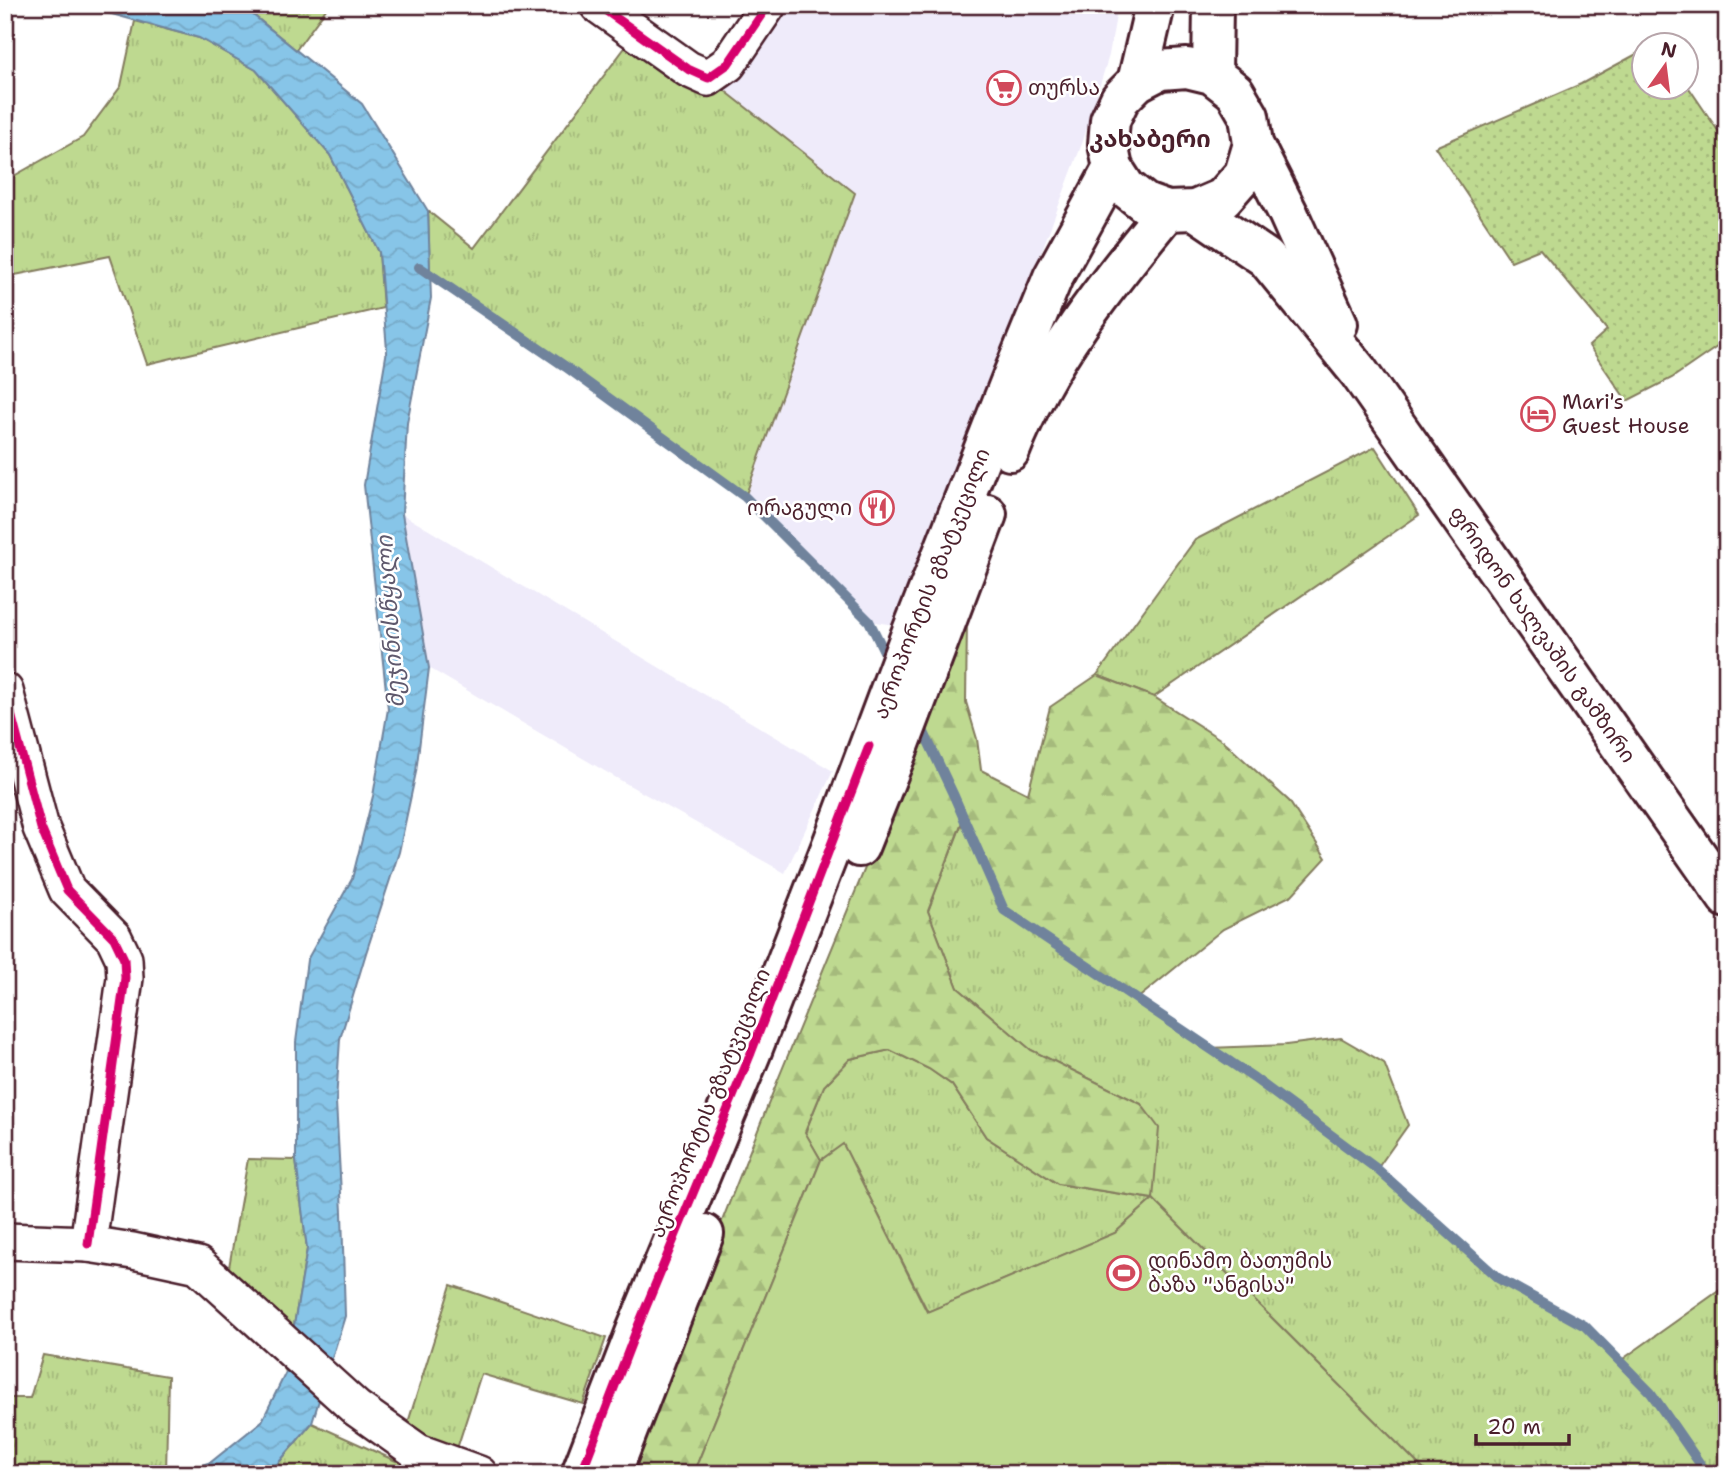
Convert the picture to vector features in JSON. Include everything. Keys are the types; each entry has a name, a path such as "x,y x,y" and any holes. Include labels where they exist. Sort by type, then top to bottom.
{"main road":[{"path":"1137,82 1155,5"},
{"path":"1212,74 1213,5"},
{"path":"1187,68 1212,74 1235,92 1249,116 1253,144 1288,213 1358,370 1266,258 1181,211 1145,203 1126,188 1113,167 1108,144 1110,120 1120,99 1137,82 1160,70 1187,68"},
{"path":"1181,211 1223,198 1244,174 1253,144"},
{"name":"აეროპორტის გზატკეცილი","path":"611,1474 769,1068 1053,277 1113,167"},
{"name":"აეროპორტის გზატკეცილი","path":"922,645 1036,392 1101,292 1181,211"},
{"name":"ფრიდონ ხალვაშის გამზირი","path":"1358,370 1727,898"},
{"name":"აეროპორტის გზატკეცილი","path":"581,1474 636,1331 755,1041 882,751"}],"street":[{"path":"598,5 688,69 708,78 728,64 768,5"},
{"path":"5,691 41,828 67,890 114,939 124,959 125,978 88,1244"},
{"path":"5,1241 88,1244 198,1265 356,1408 418,1452 479,1474"}],"shaded area":[{"path":"783,5 1118,5 1109,55 1083,141 980,415 894,625 869,621 745,497 855,193 724,90"},
{"path":"402,514 833,771 785,873 429,668"}],"green space":[{"path":"241,5 329,5 296,50"},
{"path":"135,21 199,38 256,70 330,155 379,252 383,308 147,364 110,256 5,277 5,181 83,137 121,86"},
{"path":"636,33 724,90 855,193 745,497 566,367 430,274 428,211 474,248"},
{"path":"1630,58 1630,102 1699,102 1727,144 1727,340 1672,378 1627,401 1589,346 1607,330 1540,249 1511,261 1435,147 1581,84"},
{"path":"1375,447 1419,515 1154,697 1097,675 1195,540"},
{"path":"967,620 966,702 977,739 981,770 1028,794 1050,707 1097,675 1154,697 1223,741 1289,801 1326,858 1292,895 1223,929 1137,999 1004,910 963,819 928,911 958,988 1031,1050 1141,1104 1159,1128 1153,1199 1058,1184 986,1137 952,1085 929,1069 890,1050 850,1059 824,1086 805,1132 821,1160 693,1474 622,1474 777,1082"},
{"path":"964,818 1004,910 1208,1048 1286,1045 1341,1038 1384,1063 1408,1125 1377,1169 1498,1278 1585,1326 1620,1361 1727,1285 1727,1474 1428,1474 1153,1199 1141,1104 1031,1050 958,988 928,911"},
{"path":"890,1050 929,1069 952,1085 986,1137 1058,1184 1153,1199 1115,1233 928,1312 843,1145 821,1160 805,1133 824,1086 850,1059"},
{"name":"დინამო ბათუმის ბაზა \"ანგისა\"","path":"843,1144 927,1312 1115,1233 1153,1199 1428,1474 693,1474 821,1160"},
{"path":"248,1159 296,1160 307,1249 286,1372 259,1321 225,1290"},
{"path":"451,1285 606,1338 583,1404 481,1374 447,1474 269,1474 312,1423 396,1461"},
{"path":"43,1355 168,1376 166,1474 5,1474 5,1398 30,1398"}],"water":[{"name":"მეჯინისწყალი","path":"79,5 241,5 362,104 428,211 431,298 407,423 402,514 429,668 416,772 399,852 340,1039 336,1102 345,1316 312,1423 269,1474 175,1474 211,1462 262,1421 286,1372 307,1249 296,1160 296,1042 307,960 352,879 373,796 388,709 364,485 387,350 379,252 330,155 256,70 199,38"}],"waterway":[{"path":"419,267 566,367 745,497 869,621 889,661"},
{"path":"920,724 1004,910 1254,1078 1377,1169 1498,1278 1585,1326 1651,1393 1707,1474"}],"cycle path":[{"path":"598,5 688,69 708,78 728,64 768,5"},
{"path":"5,691 41,828 67,890 114,938 124,959 125,978 88,1244"},
{"path":"581,1474 636,1331 751,1053 869,746"}],"place":[{"name":"თურსა","path":"1004,88"},
{"name":"Mari's Guest House","path":"1538,414"},
{"name":"ორაგული","path":"877,508"},
{"name":"დინამო ბათუმის ბაზა \"ანგისა\"","path":"1124,1273"}],"district":[{"name":"კახაბერი","path":"1150,139"}]}
